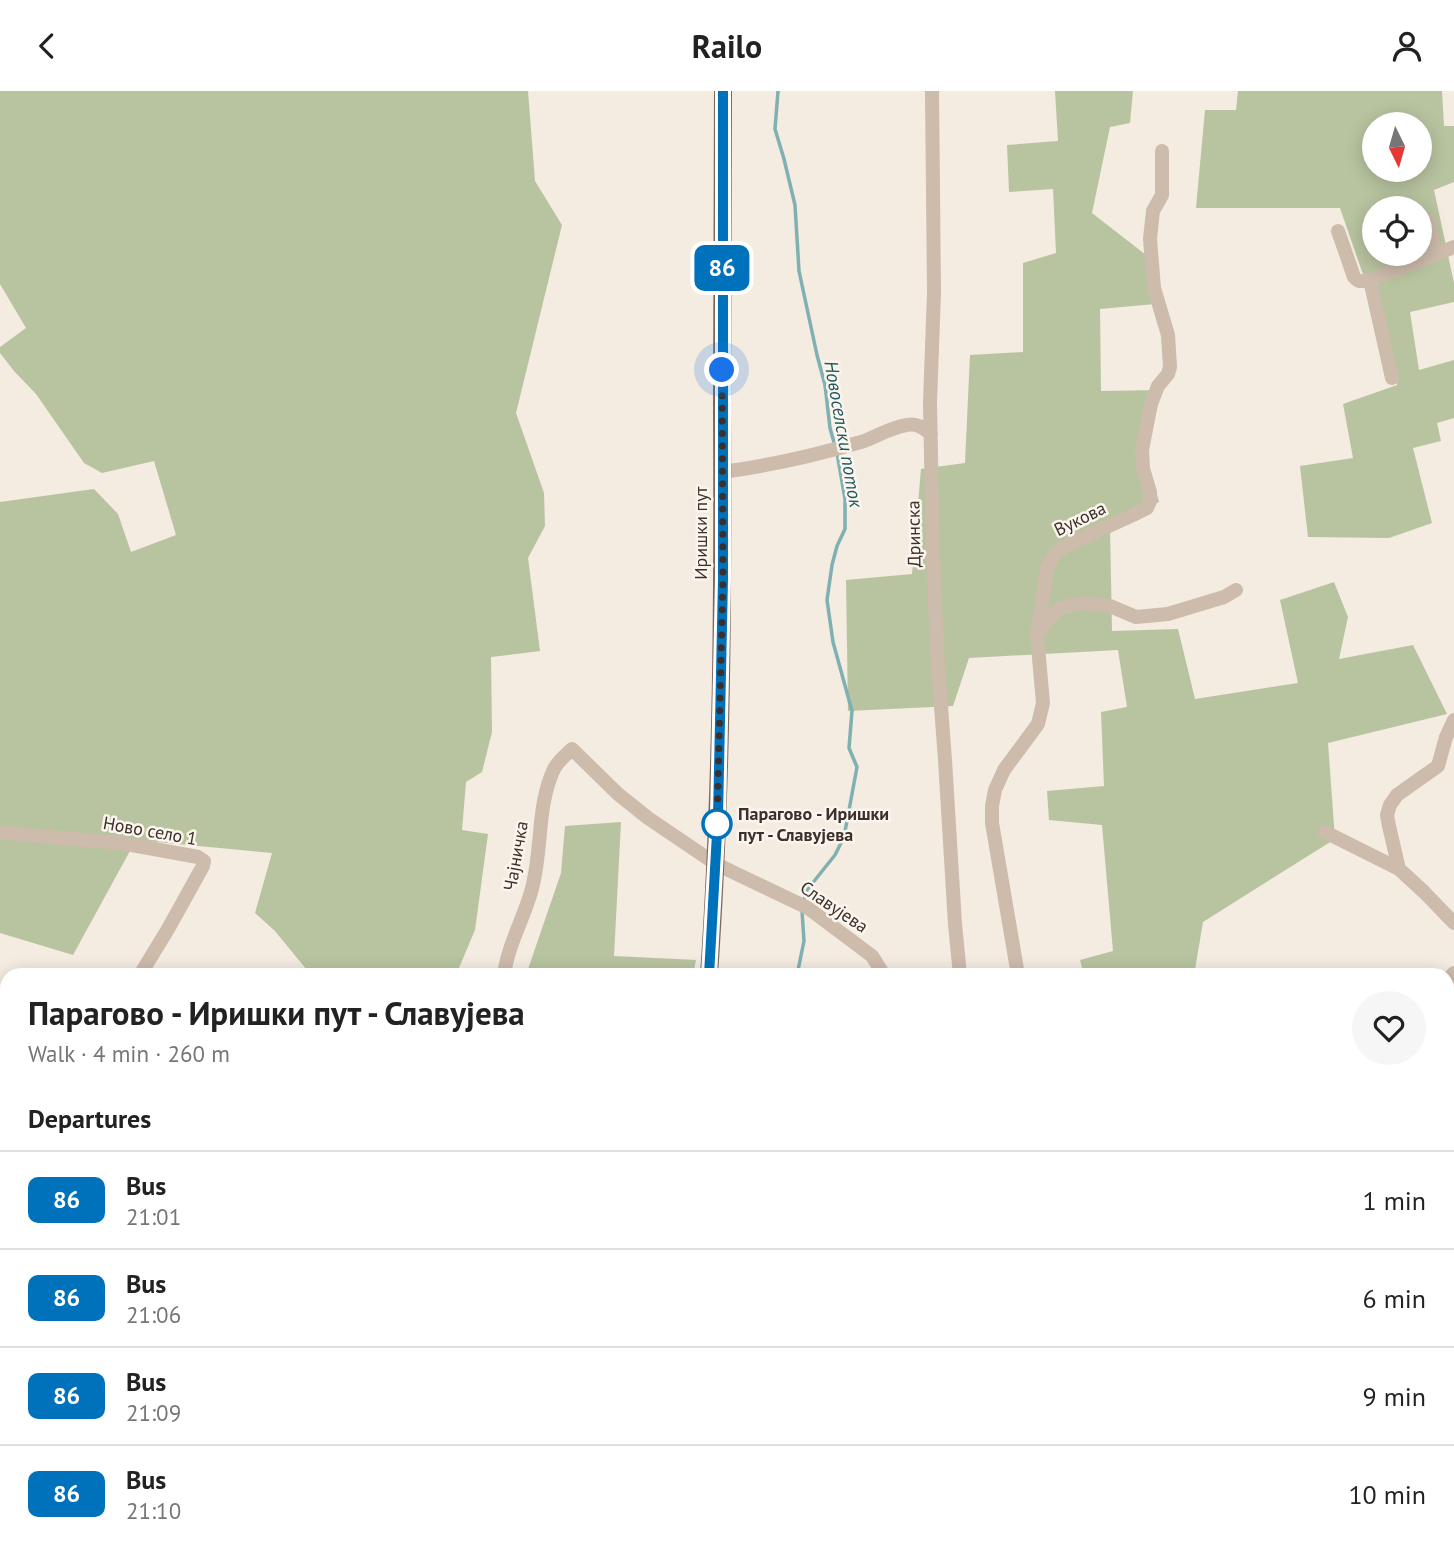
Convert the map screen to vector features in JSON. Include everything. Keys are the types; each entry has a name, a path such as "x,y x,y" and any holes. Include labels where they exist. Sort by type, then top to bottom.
{"main road":[{"name":"Иришки пут","path":"709,968 720,731 723,91"}],"street":[{"name":"Дринска","path":"932,91 934,292 930,403 933,558 959,968"},
{"name":"Вукова","path":"1017,968 992,823 992,806 995,790 1004,770 1038,724 1043,703 1037,635 1049,562 1058,551 1147,508 1150,501 1142,450 1151,404 1158,386 1171,367 1168,335 1154,288 1150,239 1153,211 1162,195 1162,151"},
{"path":"1338,231 1354,277 1362,282 1454,247"},
{"path":"1432,237 1435,254"},
{"path":"1370,280 1392,378"},
{"path":"722,472 758,467 865,441 909,424 930,403"},
{"path":"909,424 921,427 931,434"},
{"path":"1037,635 1060,608 1083,603 1111,606 1136,617 1168,614 1224,597 1236,590"},
{"path":"1399,869 1387,815 1390,805 1396,795 1438,766 1454,720"},
{"name":"Славујева","path":"572,749 618,794 648,818 716,864 808,908 872,956 880,968"},
{"name":"Чајничка","path":"506,968 531,892 547,788 555,766 572,749"},
{"name":"Ново село 1","path":"0,832 121,843 204,860 144,968"},
{"path":"1325,832 1399,869 1454,923"}],"green space":[{"path":"0,91 528,91 535,181 562,225 516,413 544,493 545,526 528,558 540,651 491,657 492,732 482,772 466,782 462,830 488,834 475,930 459,968 305,968 275,931 255,913 272,853 136,840 73,955 0,933 0,502 94,489 118,514 131,552 176,535 154,461 102,473 84,463 36,394 0,353 0,347 26,328 0,284"},
{"path":"1055,91 1133,91 1130,123 1110,127 1092,213 1146,255 1155,304 1100,309 1101,391 1162,390 1145,450 1159,502 1110,526 1112,631 1178,629 1195,699 1298,683 1280,600 1334,582 1348,617 1339,659 1413,645 1447,714 1328,743 1335,839 1203,922 1195,968 1082,968 1080,960 1113,951 1102,825 1049,820 1047,791 1104,786 1101,712 1127,707 1118,650 969,658 953,706 848,711 846,580 912,574 921,469 965,463 970,355 1023,352 1023,263 1056,253 1053,189 1009,192 1007,145 1058,141"},
{"path":"1238,91 1442,91 1444,126 1454,126 1454,182 1434,190 1454,283 1454,302 1410,312 1419,370 1454,360 1454,418 1437,423 1441,441 1413,448 1432,523 1389,538 1308,537 1300,466 1353,458 1343,404 1397,385 1377,282 1367,286 1340,208 1196,208 1205,110 1236,110"},
{"path":"621,822 614,956 696,960 694,968 528,968 561,873 565,826"}],"waterway":[{"name":"Новоселски поток","path":"778,91 775,129 795,205 799,271 825,385 835,446"},
{"name":"Новоселски поток","path":"804,900 807,890 835,855 844,837 857,767 849,748 852,711 833,642 827,600 832,565 845,529 845,499 837,453"},
{"name":"Новоселски поток","path":"798,968 804,941 802,911"}],"bus line":[{"name":"86","path":"709,968 718,816 723,579 723,91"}],"place":[{"name":"Парагово - Иришки пут - Славујева","path":"717,824"}],"route":[{"path":"717,824 723,579 722,370"}]}
